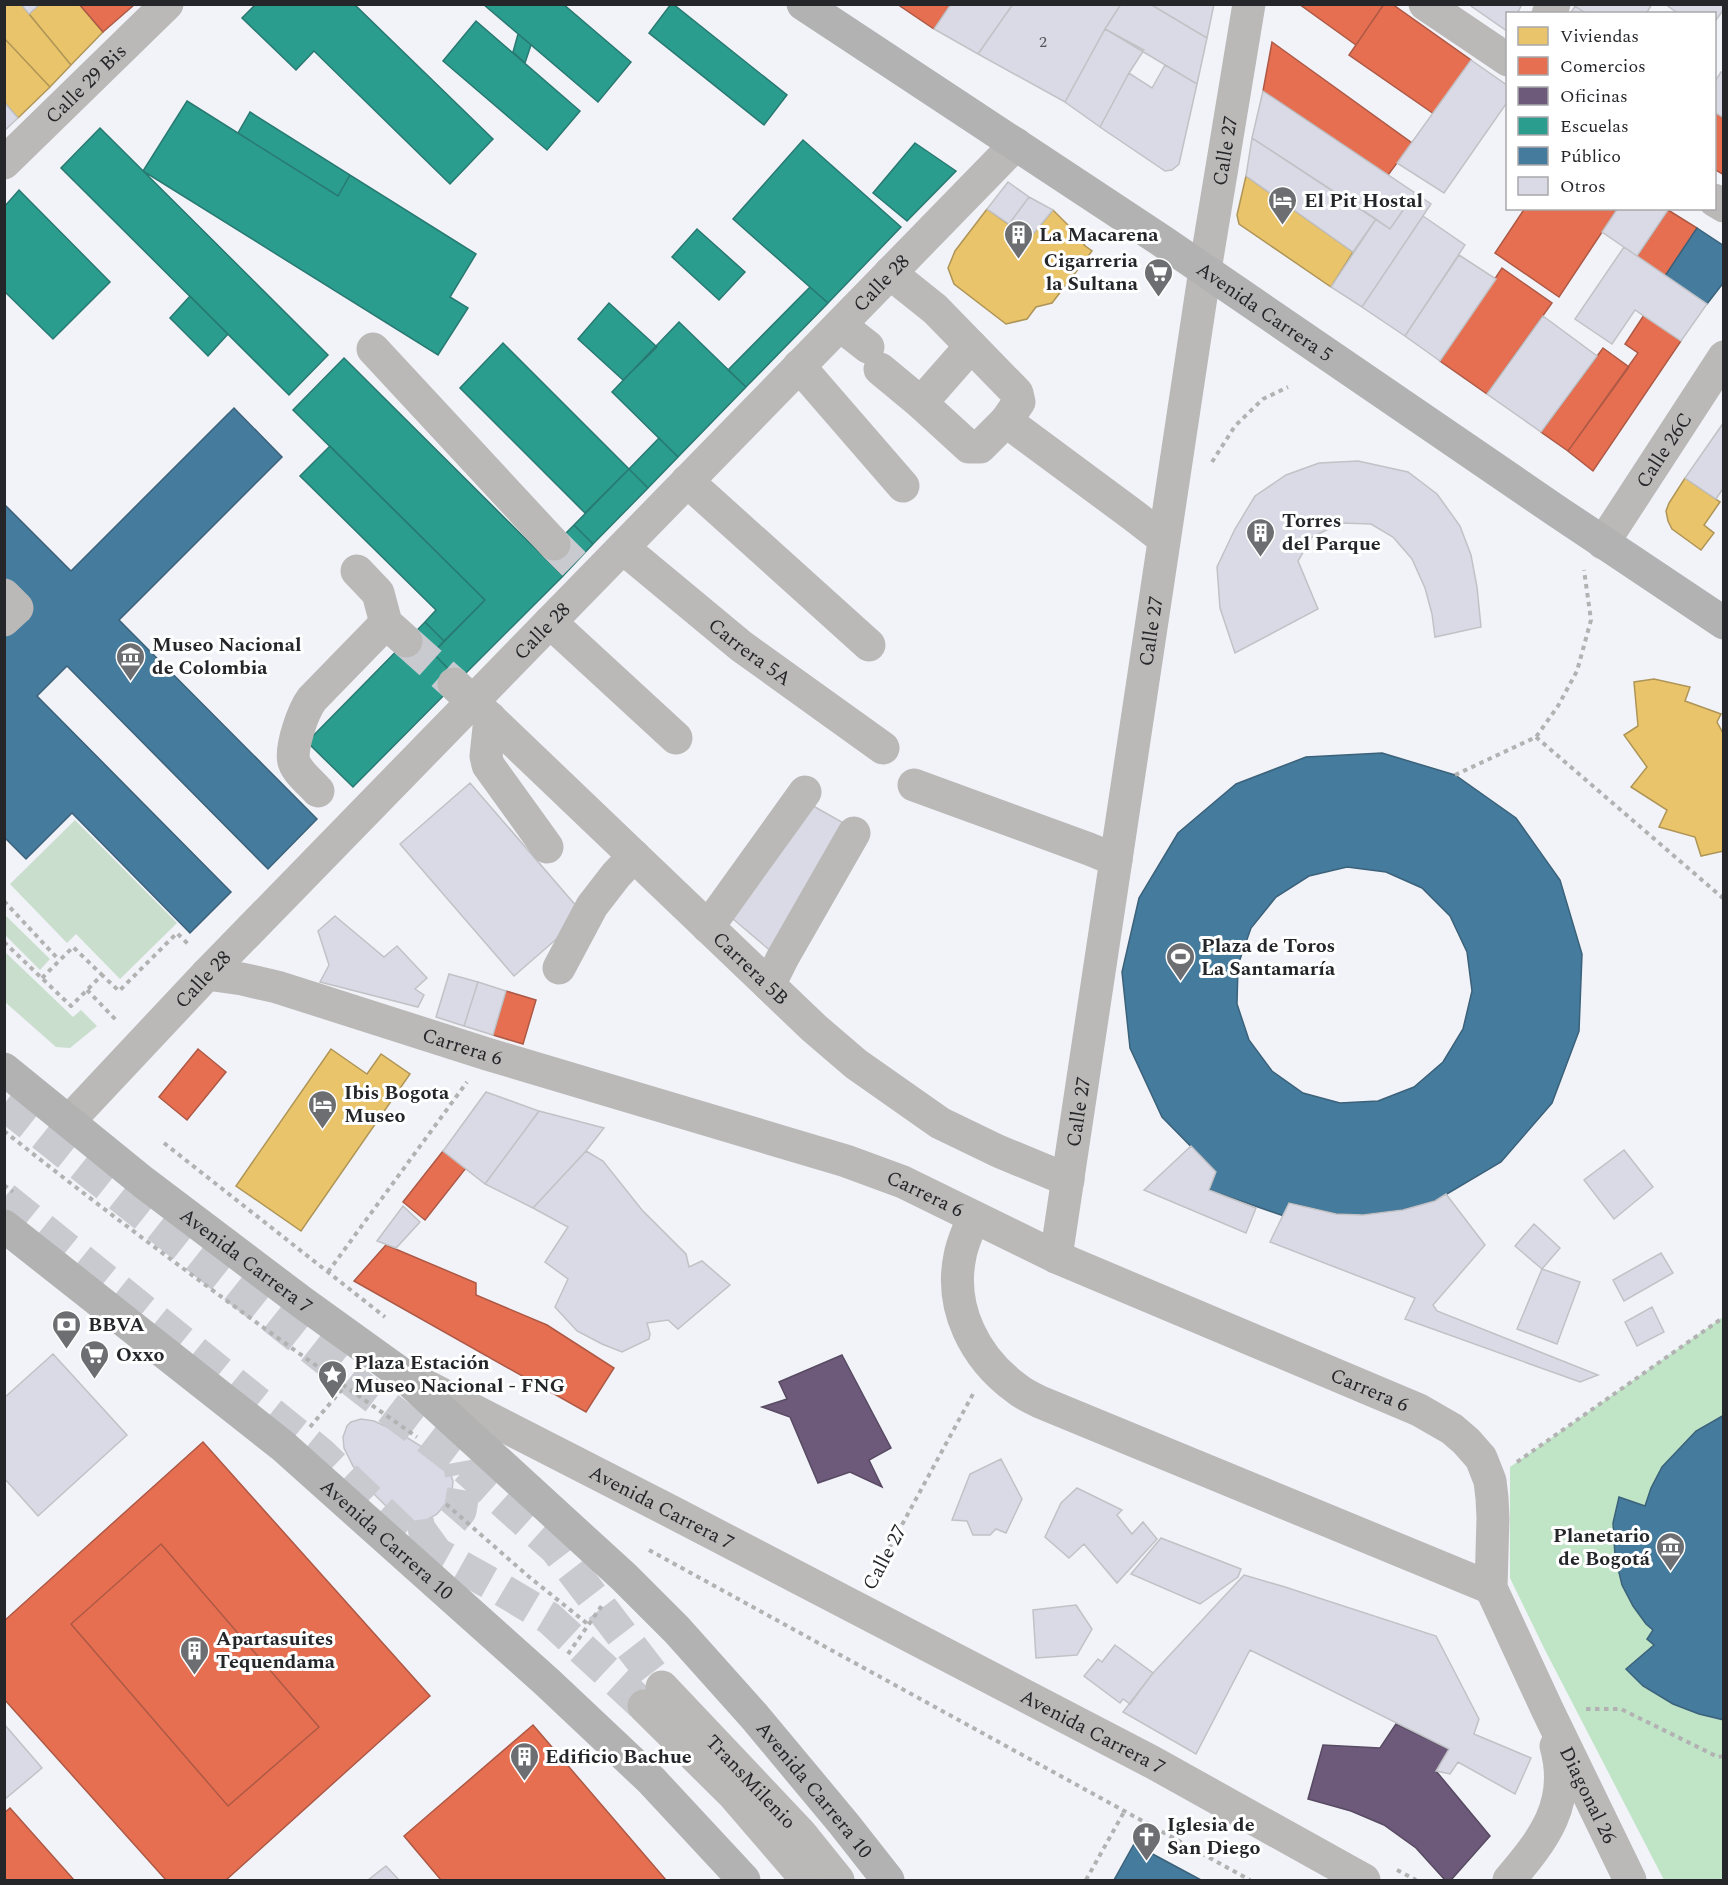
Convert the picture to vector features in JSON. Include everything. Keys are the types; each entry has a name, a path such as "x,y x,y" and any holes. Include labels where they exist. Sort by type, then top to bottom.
{"main road":[{"name":"Avenida Carrera 5","path":"803,4 1204,270 1724,623"},
{"name":"Avenida Carrera 7","path":"4,1069 143,1182 403,1375"},
{"name":"Avenida Carrera 10","path":"4,1226 131,1324 292,1454 547,1682 651,1780 744,1881"},
{"name":"Avenida Carrera 10","path":"403,1375 624,1577 678,1630 754,1716 888,1881"}],"street":[{"name":"Calle 29 Bis","path":"4,163 167,4"},
{"name":"Calle 27","path":"1056,1257 1204,270 1249,4"},
{"path":"1425,4 1506,59"},
{"name":"Calle 28","path":"69,1120 207,974 550,622 573,563 622,548 1016,144"},
{"path":"840,324 969,447 980,447 1006,421 1019,402 1019,397 935,309 890,273"},
{"path":"921,403 971,346"},
{"path":"373,349 573,563"},
{"name":"Calle 26C","path":"1603,543 1724,357"},
{"path":"799,366 903,486"},
{"path":"1006,421 1164,539"},
{"path":"687,481 869,645"},
{"name":"Carrera 5A","path":"622,548 741,646 883,748"},
{"path":"318,791 297,769 293,759 306,707 312,699 396,632 378,593 357,571"},
{"path":"4,595 16,608 4,620"},
{"path":"550,622 676,738"},
{"path":"472,701 488,765 547,847"},
{"name":"Carrera 5B","path":"472,701 814,1028 856,1064 940,1123 988,1147 1068,1180"},
{"path":"914,785 1116,860"},
{"path":"708,927 805,792"},
{"path":"769,985 854,833"},
{"path":"559,968 592,906 616,874 634,856"},
{"name":"Carrera 6","path":"207,974 277,987 487,1054 846,1161 903,1182 1056,1257 1419,1410 1452,1429 1481,1458 1490,1481 1493,1518 1491,1588"},
{"path":"973,1217 960,1254 957,1288 960,1311 982,1356 1017,1389 1040,1402 1491,1588"},
{"name":"Avenida Carrera 7","path":"403,1375 1152,1762 1364,1881"},
{"name":"Diagonal 26","path":"1491,1588 1630,1881"},
{"name":"TransMilenio","path":"807,1881 653,1696 801,1834 838,1881"},
{"name":"Diagonal 26","path":"1509,1881 1535,1850 1545,1833 1559,1799 1562,1778 1560,1758 1547,1709"}],"path":[{"path":"1211,464 1235,426 1263,399 1288,387"},
{"path":"1455,775 1536,737 1558,706 1577,671 1591,620 1584,569"},
{"path":"1536,737 1724,898"},
{"path":"4,901 59,960"},
{"path":"42,978 73,947 119,991 177,933 189,945"},
{"path":"4,942 71,1006 102,975"},
{"path":"87,990 112,1015"},
{"path":"116,1021 124,1012"},
{"path":"303,1303 487,1054"},
{"path":"4,1131 110,1215 344,1387 309,1429"},
{"path":"164,1143 390,1321"},
{"path":"1490,1481 1724,1317"},
{"name":"Calle 27","path":"856,1608 963,1412"},
{"path":"446,1504 528,1576 589,1624"},
{"path":"651,1541 645,1549 1250,1881"},
{"path":"561,1663 607,1599"},
{"path":"1547,1709 1621,1709 1718,1757 1724,1756"},
{"path":"1086,1881 1124,1812"}],"green space":[{"path":"75,820 177,923 120,979 76,934 67,943 10,884"},
{"path":"5,915 50,959 40,970 5,935"},
{"path":"4,951 73,1017 81,1010 97,1026 70,1048 56,1047 5,1002"},
{"path":"1723,1317 1723,1880 1664,1880 1510,1578 1510,1467"}],"building: Viviendas":[{"path":"21,4 71,65 50,87 4,38 4,6"},
{"path":"40,4 79,4 103,32 71,65 29,14"},
{"path":"4,38 50,87 18,118 4,102"},
{"path":"1246,176 1353,252 1331,287 1239,224 1237,215"},
{"name":"La Macarena","path":"987,209 1029,239 1053,210 1073,230 1087,239 1084,245 1092,251 1052,303 1036,307 1027,319 1006,324 954,284 948,268 955,251"},
{"path":"1685,478 1720,502 1704,525 1714,533 1701,550 1672,529 1668,521 1666,511 1669,503"},
{"path":"1654,679 1690,687 1685,701 1721,714 1717,722 1724,735 1724,851 1701,856 1695,837 1659,827 1667,810 1631,787 1647,767 1624,735 1638,726 1634,682"},
{"name":"Ibis Bogota Museo","path":"331,1049 367,1074 381,1054 410,1074 301,1231 236,1186"}],"building: Comercios":[{"path":"79,4 134,4 134,5 103,32"},
{"path":"897,4 951,4 934,29"},
{"path":"1299,4 1384,4 1356,45"},
{"path":"1384,4 1392,4 1471,60 1434,114 1349,55"},
{"path":"1272,42 1412,143 1388,175 1263,91"},
{"path":"1716,113 1724,118 1724,175 1716,170"},
{"path":"1524,210 1617,210 1559,297 1495,253"},
{"path":"1668,210 1697,228 1665,276 1637,256"},
{"path":"1502,268 1552,303 1487,394 1440,361"},
{"path":"1644,315 1681,341 1593,471 1568,451 1638,353 1625,344"},
{"path":"1603,348 1629,367 1568,451 1541,432"},
{"path":"506,991 536,1000 523,1044 493,1035"},
{"path":"198,1049 226,1072 187,1120 159,1097"},
{"path":"443,1151 466,1168 425,1220 403,1202"},
{"path":"386,1245 476,1283 476,1295 547,1325 614,1368 586,1412 354,1281"},
{"path":"203,1442 430,1696 226,1880 166,1880 4,1699 4,1621"},
{"name":"Apartasuites Tequendama","path":"161,1544 319,1727 228,1806 71,1624"},
{"name":"Edificio Bachue","path":"533,1725 666,1880 441,1880 404,1836"},
{"path":"10,1808 74,1880 4,1880 4,1813"}],"building: Oficinas":[{"path":"842,1355 891,1448 869,1460 882,1487 850,1472 818,1483 790,1417 762,1407 787,1399 779,1382"},
{"path":"1396,1724 1449,1749 1436,1771 1490,1836 1451,1880 1445,1880 1416,1848 1384,1825 1351,1811 1308,1799 1323,1745 1380,1748"}],"building: Escuelas":[{"path":"256,4 354,4 493,139 450,184 314,51 296,70 242,18"},
{"path":"483,4 563,4 631,62 598,102"},
{"path":"671,4 787,95 764,125 649,33"},
{"path":"476,21 580,111 547,150 443,61"},
{"path":"518,34 531,45 525,63 513,52"},
{"path":"187,101 338,196 350,175 476,254 450,297 468,308 438,355 143,171"},
{"path":"250,112 350,175 338,196 238,133"},
{"path":"100,128 328,355 289,395 61,168"},
{"path":"803,140 901,227 828,303 733,219"},
{"path":"915,143 956,171 907,221 873,193"},
{"path":"19,190 110,282 53,339 4,291 4,207"},
{"path":"697,229 745,272 719,300 672,257"},
{"path":"810,287 828,303 746,387 728,370"},
{"path":"190,296 228,334 208,356 170,318"},
{"path":"609,303 657,347 623,380 578,339"},
{"path":"679,322 746,387 678,457 612,392"},
{"path":"503,343 629,469 585,513 460,388"},
{"path":"344,358 563,576 459,680 433,653 485,600 293,410"},
{"path":"659,438 678,457 648,488 629,469"},
{"path":"330,446 485,600 444,641 425,622 436,610 300,476"},
{"path":"629,469 648,488 593,544 574,525"},
{"path":"574,525 593,544 563,576 543,556"},
{"path":"425,622 444,641 433,653 459,680 353,787 307,742"}],"building: Público":[{"path":"1697,228 1724,246 1724,282 1707,304 1665,276"},
{"name":"Museo Nacional de Colombia","path":"234,408 282,457 119,620 317,819 268,869 67,666 37,696 231,892 190,933 72,813 26,859 4,837 4,504 71,571"},
{"name":"Plaza de Toros La Santamaría","path":"1382,753 1455,775 1516,818 1560,880 1582,954 1579,1031 1552,1103 1501,1162 1435,1201 1403,1210 1363,1215 1336,1214 1289,1203 1284,1216 1209,1190 1216,1172 1162,1117 1130,1048 1122,972 1139,898 1178,833 1236,784 1306,757","holes":["1347,867 1386,872 1422,888 1450,916 1467,952 1472,991 1463,1029 1443,1062 1414,1087 1378,1101 1340,1103 1303,1093 1272,1071 1249,1040 1237,1004 1238,965 1251,928 1276,897 1309,876"]},
{"name":"Planetario de Bogotá","path":"1724,1415 1724,1720 1673,1704 1643,1686 1626,1669 1654,1645 1647,1639 1653,1630 1633,1606 1622,1585 1615,1556 1613,1523 1619,1497 1645,1506 1662,1467 1696,1431"},
{"name":"Iglesia de San Diego","path":"1134,1844 1201,1880 1114,1880"}],"building: Otros":[{"path":"21,4 40,4 29,14"},
{"path":"951,4 1013,4 978,54 934,29"},
{"path":"1013,4 1121,4 1065,102 978,54"},
{"path":"1121,4 1150,4 1207,38 1197,84 1105,29"},
{"path":"1150,4 1214,4 1207,38"},
{"path":"1472,4 1522,4 1518,12 1506,12 1506,30 1471,6"},
{"path":"1576,4 1652,4 1647,12 1584,12 1575,6"},
{"path":"1665,4 1724,4 1724,9 1716,20 1716,12 1676,12"},
{"path":"1575,6 1584,12 1571,12"},
{"path":"1105,29 1144,50 1100,127 1065,102"},
{"path":"1471,60 1506,85 1506,104 1444,193 1397,163"},
{"path":"1165,65 1197,84 1179,164 1172,170 1165,171 1100,127 1129,73 1152,88"},
{"path":"1721,72 1724,73 1724,118 1716,113 1716,80"},
{"path":"1263,91 1415,193 1390,229 1252,138"},
{"path":"4,102 18,118 4,131"},
{"path":"1252,138 1376,219 1353,252 1246,176"},
{"path":"1008,182 1029,197 1009,224 987,209"},
{"path":"1415,193 1431,204 1362,307 1331,287 1376,219 1390,229"},
{"path":"1029,197 1053,210 1029,239 1009,224"},
{"path":"1617,210 1668,210 1637,256 1602,232"},
{"path":"1423,216 1465,245 1405,336 1362,307"},
{"path":"1624,247 1707,304 1681,341 1635,310 1612,344 1575,319"},
{"path":"1459,255 1496,279 1440,361 1405,336"},
{"path":"1543,316 1597,356 1541,432 1487,394"},
{"path":"1724,422 1724,487 1716,499 1685,478"},
{"name":"Torres del Parque","path":"1358,461 1408,472 1437,494 1460,526 1471,555 1481,627 1435,637 1425,588 1412,559 1393,537 1371,524 1341,523 1312,537 1298,561 1318,609 1235,653 1220,608 1217,567 1235,529 1255,496 1286,475 1319,463"},
{"path":"470,783 584,915 514,976 400,844"},
{"path":"808,803 847,825 773,953 726,913"},
{"path":"335,916 384,957 397,946 427,978 415,989 424,995 418,1007 320,982 329,965 318,931"},
{"path":"449,974 478,982 464,1026 436,1017"},
{"path":"478,982 506,991 493,1035 464,1026"},
{"path":"486,1092 539,1111 485,1184 443,1151"},
{"path":"539,1111 604,1128 586,1151 533,1208 485,1184"},
{"path":"1191,1146 1216,1172 1209,1190 1256,1208 1246,1233 1144,1190"},
{"path":"1624,1150 1653,1187 1614,1219 1584,1180"},
{"path":"586,1151 603,1161 642,1210 686,1254 689,1267 702,1261 730,1285 678,1329 668,1320 647,1323 649,1339 622,1352 577,1331 555,1307 568,1279 545,1262 568,1227 533,1208"},
{"path":"1446,1194 1485,1245 1433,1305 1437,1311 1598,1375 1580,1382 1405,1319 1415,1298 1270,1242 1289,1203 1336,1214 1363,1215 1403,1210 1435,1201"},
{"path":"403,1206 420,1222 396,1248 377,1241"},
{"path":"1534,1224 1560,1248 1542,1269 1515,1246"},
{"path":"1661,1253 1673,1273 1624,1301 1613,1280"},
{"path":"1542,1269 1580,1282 1557,1344 1517,1329"},
{"path":"1652,1307 1664,1332 1637,1346 1625,1322"},
{"path":"53,1354 127,1435 38,1516 4,1478 4,1398"},
{"path":"361,1419 374,1421 398,1432 424,1448 445,1465 453,1481 452,1492 446,1504 437,1514 424,1522 408,1521 393,1513 374,1494 353,1466 344,1448 343,1437 347,1426"},
{"path":"1001,1459 1022,1499 1006,1533 996,1529 990,1535 973,1535 967,1521 952,1520 970,1474"},
{"path":"1077,1488 1122,1510 1117,1515 1132,1534 1143,1522 1157,1539 1117,1583 1084,1544 1069,1558 1045,1537 1061,1503"},
{"path":"1161,1538 1241,1569 1238,1577 1200,1604 1131,1574"},
{"path":"1244,1575 1436,1636 1479,1719 1474,1734 1531,1758 1515,1794 1458,1762 1450,1774 1436,1771 1449,1749 1250,1650 1196,1754 1123,1712 1153,1673"},
{"path":"1076,1605 1092,1629 1077,1655 1036,1658 1033,1610"},
{"path":"1115,1645 1153,1673 1130,1704 1123,1699 1120,1703 1084,1676 1098,1659 1102,1662"},
{"path":"4,1724 42,1768 4,1800"},
{"path":"386,1866 399,1880 368,1880"}],"tunnel":[{"path":"554,544 574,564"},
{"path":"406,641 454,684"},
{"path":"4,1104 459,1462 556,1549 662,1687"},
{"path":"4,1198 320,1453 409,1538 549,1618 644,1706"},
{"path":"409,1538 436,1534 447,1526 460,1511 464,1488 459,1462"}],"place":[{"name":"El Pit Hostal","path":"1283,226"},
{"name":"La Macarena","path":"1018,260"},
{"name":"Cigarreria la Sultana","path":"1159,298"},
{"name":"Torres del Parque","path":"1261,558"},
{"name":"Museo Nacional de Colombia","path":"131,682"},
{"name":"Plaza de Toros La Santamaría","path":"1180,982"},
{"name":"Ibis Bogota Museo","path":"323,1130"},
{"name":"BBVA","path":"67,1350"},
{"name":"Oxxo","path":"95,1380"},
{"name":"Plaza Estación Museo Nacional - FNG","path":"333,1400"},
{"name":"Planetario de Bogotá","path":"1671,1572"},
{"name":"Apartasuites Tequendama","path":"195,1676"},
{"name":"Edificio Bachue","path":"524,1782"},
{"name":"Iglesia de San Diego","path":"1146,1862"}]}
